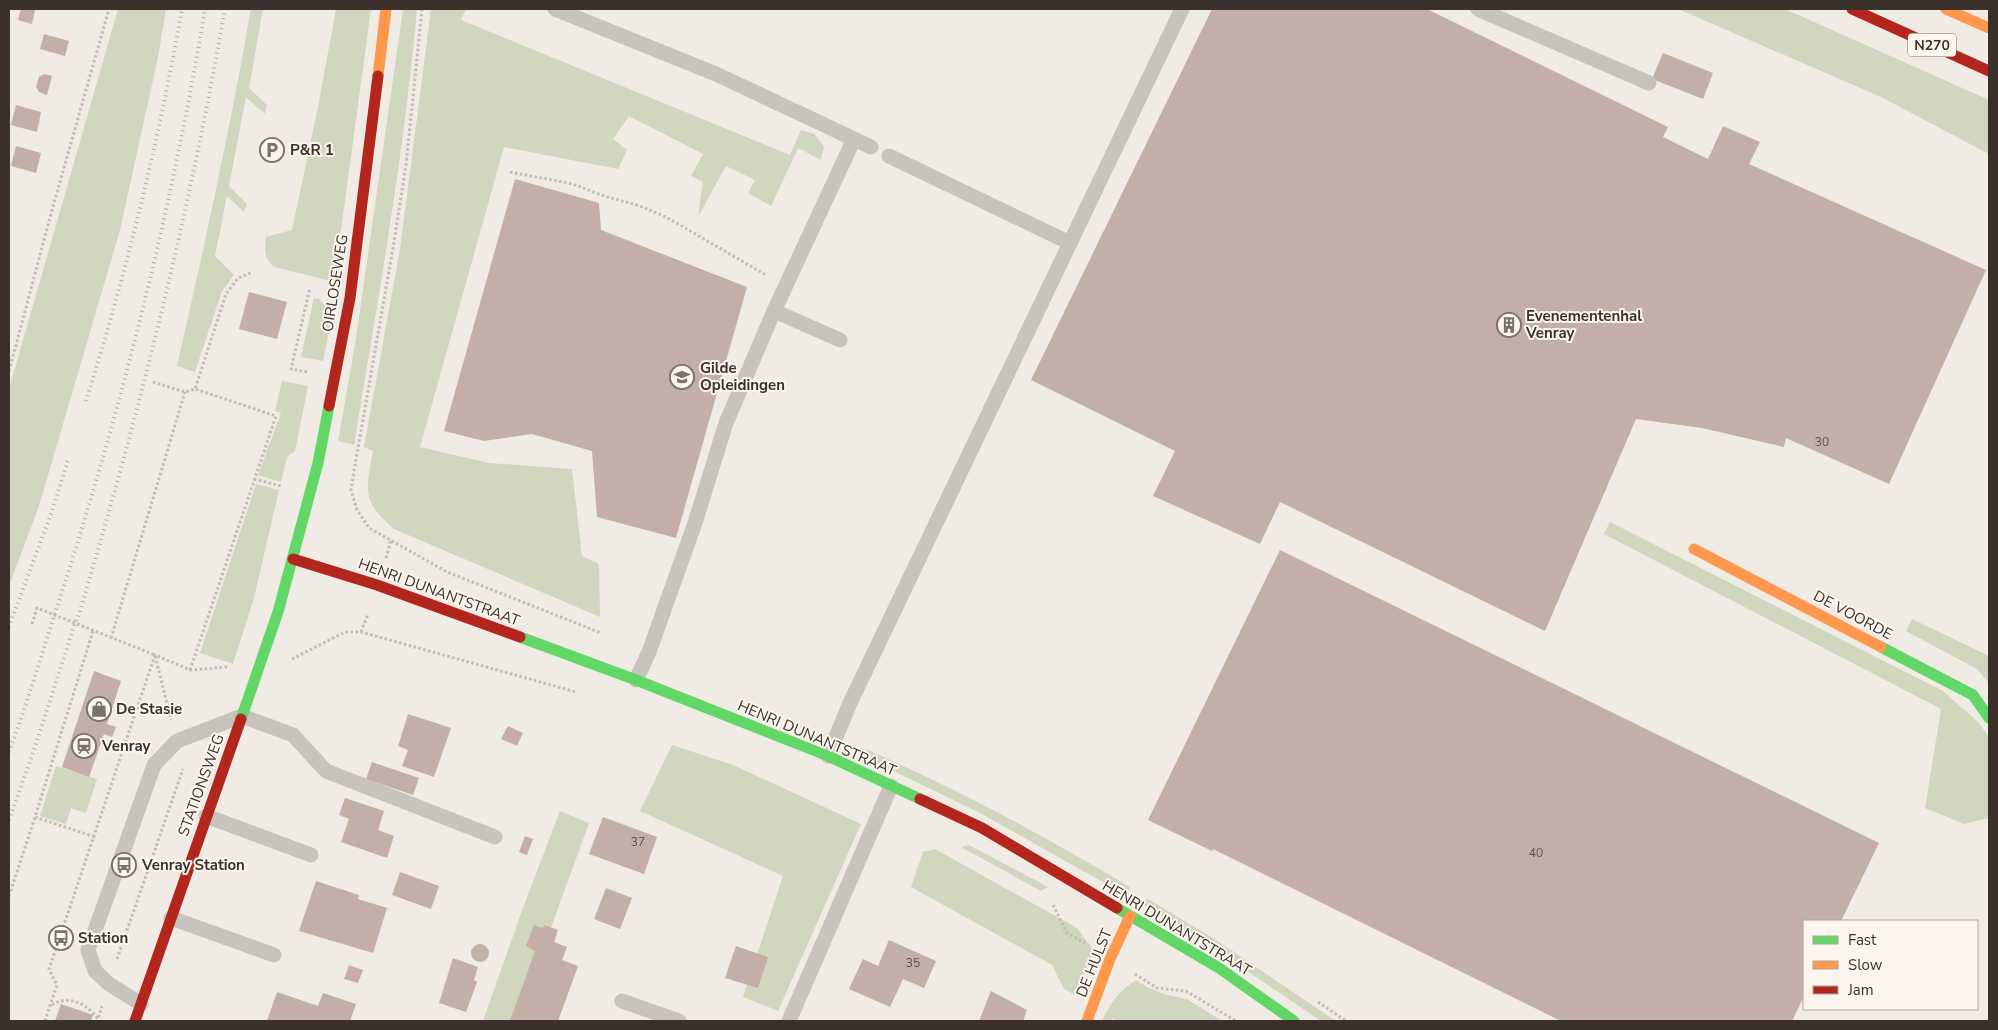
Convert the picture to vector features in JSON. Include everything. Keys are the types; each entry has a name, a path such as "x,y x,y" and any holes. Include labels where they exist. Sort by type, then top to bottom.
{"street":[{"name":"OIRLOSEWEG","path":"293,559 321,448 350,298 386,9"},
{"name":"N270","path":"1852,9 1989,71"},
{"name":"N270","path":"1946,9 1989,28"},
{"name":"DE VOORDE","path":"1694,550 1973,695 1989,718"},
{"name":"HENRI DUNANTSTRAAT","path":"293,559 377,585 636,680 828,756 982,828 1219,968 1294,1021"},
{"name":"STATIONSWEG","path":"135,1021 278,612 293,559"},
{"name":"DE HULST","path":"1087,1021 1110,959 1130,916"}],"lane":[{"path":"555,9 716,74 870,147"},
{"path":"828,756 850,703 1182,9"},
{"path":"1478,9 1649,83"},
{"path":"636,680 649,652 692,532 726,423 774,311 854,139"},
{"path":"888,156 1070,243"},
{"path":"774,311 840,340"},
{"path":"141,1004 108,984 95,971 88,950 154,765 177,741 242,716 293,735 326,772 495,837"},
{"path":"789,1021 891,786"},
{"path":"206,816 311,855"},
{"path":"171,918 274,955"},
{"path":"622,1001 679,1021"}],"path":[{"path":"9,371 109,9"},
{"path":"391,540 370,528 357,510 351,490 394,248 406,164 422,9"},
{"path":"510,172 573,184 601,195 640,206 666,217 786,286"},
{"path":"195,389 226,294 238,278 253,272"},
{"path":"153,382 185,392 195,389 276,416 190,670"},
{"path":"111,638 185,392"},
{"path":"254,479 284,487"},
{"path":"9,896 93,631 37,608 32,624"},
{"path":"285,663 345,632 361,632 577,692"},
{"path":"45,1021 57,985 49,969 156,655 190,670 236,666"},
{"path":"35,817 95,837"},
{"path":"1051,902 1067,933 1156,988 1186,991 1236,1021"},
{"path":"51,1006 61,1001 72,1001 84,1005 95,1015"}],"green space":[{"path":"118,9 166,9 158,57 120,230 39,506 9,586 9,389"},
{"path":"251,9 263,9 249,88 267,105 265,114 246,97 229,186 247,204 244,212 227,196 215,256 234,275 222,291 195,372 177,366 216,188"},
{"path":"336,9 371,9 334,282 274,267 266,257 265,250 266,237 292,230"},
{"path":"403,9 417,9 412,64 390,227 354,445 338,441 356,339"},
{"path":"431,9 466,9 461,20 790,155 801,130 814,134 824,146 821,160 798,148 771,206 748,193 755,180 726,166 698,217 703,182 691,176 703,154 629,116 613,139 627,150 618,169 504,147 420,447 489,463 572,469 582,556 599,564 600,617 394,529 376,510 368,494 373,451 364,447 400,249"},
{"path":"1678,9 1785,9 1989,100 1989,154 1881,97"},
{"path":"314,298 319,299 330,311 333,311 323,361 301,357"},
{"path":"282,381 308,386 295,451 287,457 281,482 258,475 281,413 275,411"},
{"path":"256,484 279,490 254,598 233,664 200,653"},
{"path":"1610,522 1943,691 1978,722 1989,737 1989,818 1964,824 1925,808 1941,709 1604,534"},
{"path":"1912,619 1989,656 1989,683 1977,669 1906,631"},
{"path":"672,745 733,765 861,824 778,1011 743,997 783,876 640,811"},
{"path":"866,749 967,797 1066,850 1130,887 1126,895 980,813 871,760"},
{"path":"56,766 97,779 86,813 71,808 66,824 40,816"},
{"path":"560,811 589,823 517,1021 483,1021 524,905"},
{"path":"969,845 1048,887 1041,891 961,847"},
{"path":"935,849 1077,928 1094,951 1075,995 1064,989 1052,965 911,887 923,852"},
{"path":"1148,899 1216,940 1336,1021 1321,1021 1222,954 1139,902"},
{"path":"1136,980 1163,994 1187,999 1222,1021 1117,1021 1113,1018 1111,1021 1102,1021 1116,998"}],"building":[{"path":"21,9 35,10 32,24 18,20"},
{"name":"Evenementenhal Venray","path":"1212,9 1427,9 1668,127 1663,137 1708,159 1723,126 1760,142 1749,164 1986,270 1889,484 1786,438 1784,447 1702,428 1636,419 1545,631 1280,502 1260,544 1153,496 1175,451 1031,380"},
{"path":"44,34 69,41 65,56 40,49"},
{"path":"1663,53 1713,73 1703,99 1652,79"},
{"path":"44,74 52,76 47,95 39,92 36,87 39,77"},
{"path":"16,105 41,112 37,132 11,125"},
{"path":"16,146 41,153 36,173 11,166"},
{"path":"515,179 599,203 601,230 747,287 676,538 597,517 592,451 532,434 484,441 444,431"},
{"path":"249,292 287,302 277,339 239,329"},
{"path":"1280,550 1879,843 1841,920 1803,920 1803,998 1792,1021 1561,1021 1213,849 1212,851 1148,820"},
{"path":"94,671 121,681 107,724 116,727 112,737 104,734 89,777 62,767"},
{"path":"408,714 451,728 434,777 402,766 408,750 398,746"},
{"path":"508,726 523,733 517,746 501,739"},
{"path":"372,762 419,778 413,795 366,779"},
{"path":"345,798 384,811 378,830 394,836 387,858 341,842 349,819 339,815"},
{"path":"603,817 657,837 644,874 589,854"},
{"path":"525,836 533,839 527,855 519,852"},
{"path":"400,872 439,886 431,909 392,895"},
{"path":"316,881 359,895 358,899 387,908 373,953 299,931"},
{"path":"606,888 632,898 620,929 594,919"},
{"path":"534,925 543,928 544,925 558,930 554,942 567,947 562,960 578,966 558,1021 510,1021 535,951 526,946"},
{"path":"889,940 936,961 924,988 903,979 890,1007 849,989 863,959 878,966"},
{"path":"476,944 484,944 489,949 487,960 476,962 471,957 471,949"},
{"path":"736,946 768,957 758,988 725,978"},
{"path":"453,958 478,967 474,980 477,982 466,1012 439,1003"},
{"path":"349,965 363,970 358,983 344,979"},
{"path":"991,991 1027,1010 1023,1021 979,1021"},
{"path":"277,992 318,1006 323,993 356,1004 350,1021 267,1021"},
{"path":"61,1004 93,1015 91,1021 55,1021"}],"railway":[{"path":"86,401 128,256 163,108 182,9"},
{"path":"9,752 83,526 124,380 161,232 192,84 205,9"},
{"path":"9,820 79,614 142,389 179,238 225,9"},
{"path":"9,627 52,511 68,460"}],"traffic: fast":[{"path":"241,719 278,612 318,463 329,406"},
{"path":"520,637 636,680 828,756 920,799"},
{"path":"1881,647 1973,695 1989,718"},
{"path":"1117,908 1219,968 1294,1021"}],"traffic: slow":[{"path":"378,76 386,9"},
{"path":"1946,9 1989,28"},
{"path":"1694,549 1881,647"},
{"path":"1087,1021 1110,959 1130,916"}],"traffic: jam":[{"path":"1852,9 1989,71"},
{"path":"329,406 350,298 378,76"},
{"path":"293,559 377,585 520,637"},
{"path":"135,1021 241,719"},
{"path":"920,799 982,828 1117,908"}],"place":[{"name":"P&R 1","path":"272,150"},
{"name":"Evenementenhal Venray","path":"1509,325"},
{"name":"Gilde Opleidingen","path":"682,377"},
{"name":"De Stasie","path":"99,709"},
{"name":"Venray","path":"84,746"},
{"name":"Venray Station","path":"124,865"},
{"name":"Station","path":"61,938"}]}
